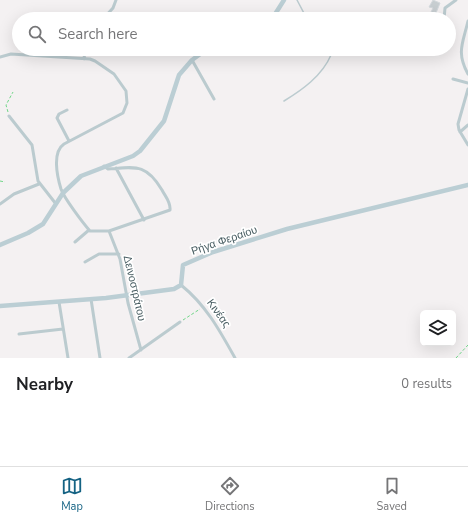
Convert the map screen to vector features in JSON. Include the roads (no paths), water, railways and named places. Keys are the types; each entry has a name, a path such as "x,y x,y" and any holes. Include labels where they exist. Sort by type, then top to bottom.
{"street":[{"path":"109,12 113,8 116,0"},
{"path":"276,12 284,0"},
{"path":"445,12 445,8 454,3 456,0"},
{"path":"468,21 461,42 463,63 468,74"},
{"path":"0,57 12,54"},
{"path":"40,56 92,60 114,74 126,91 127,103 125,112 60,146 57,155 59,179 63,193 89,230"},
{"path":"0,245 28,233 43,224 63,193 81,176 135,155 145,146 164,120 177,78 192,60 198,56"},
{"path":"192,60 214,99"},
{"path":"453,79 468,83"},
{"path":"468,89 467,98 458,122 460,132 468,145"},
{"path":"67,110 59,114 57,118 69,141"},
{"path":"9,116 32,145 39,184 56,204"},
{"path":"460,132 468,125"},
{"path":"75,242 89,230 109,231 170,210 168,202 159,185 146,170 133,167 108,169 104,166"},
{"path":"116,168 144,220"},
{"path":"0,204 14,194 39,184"},
{"name":"Ρήγα Φεραίου","path":"182,284 183,265 213,252 287,229 468,185"},
{"name":"Δεινοστράτου","path":"109,231 119,254 126,295 141,350"},
{"path":"85,262 99,254 119,254"},
{"path":"0,306 59,302 168,290 182,284"},
{"name":"Κινέας","path":"182,284 203,307 224,335 235,358"},
{"path":"90,299 100,358"},
{"path":"59,302 68,358"},
{"path":"129,358 180,322"},
{"path":"19,334 63,329"}],"lane":[{"path":"298,0 304,12"},
{"path":"284,101 305,88 323,69 330,56"}]}
